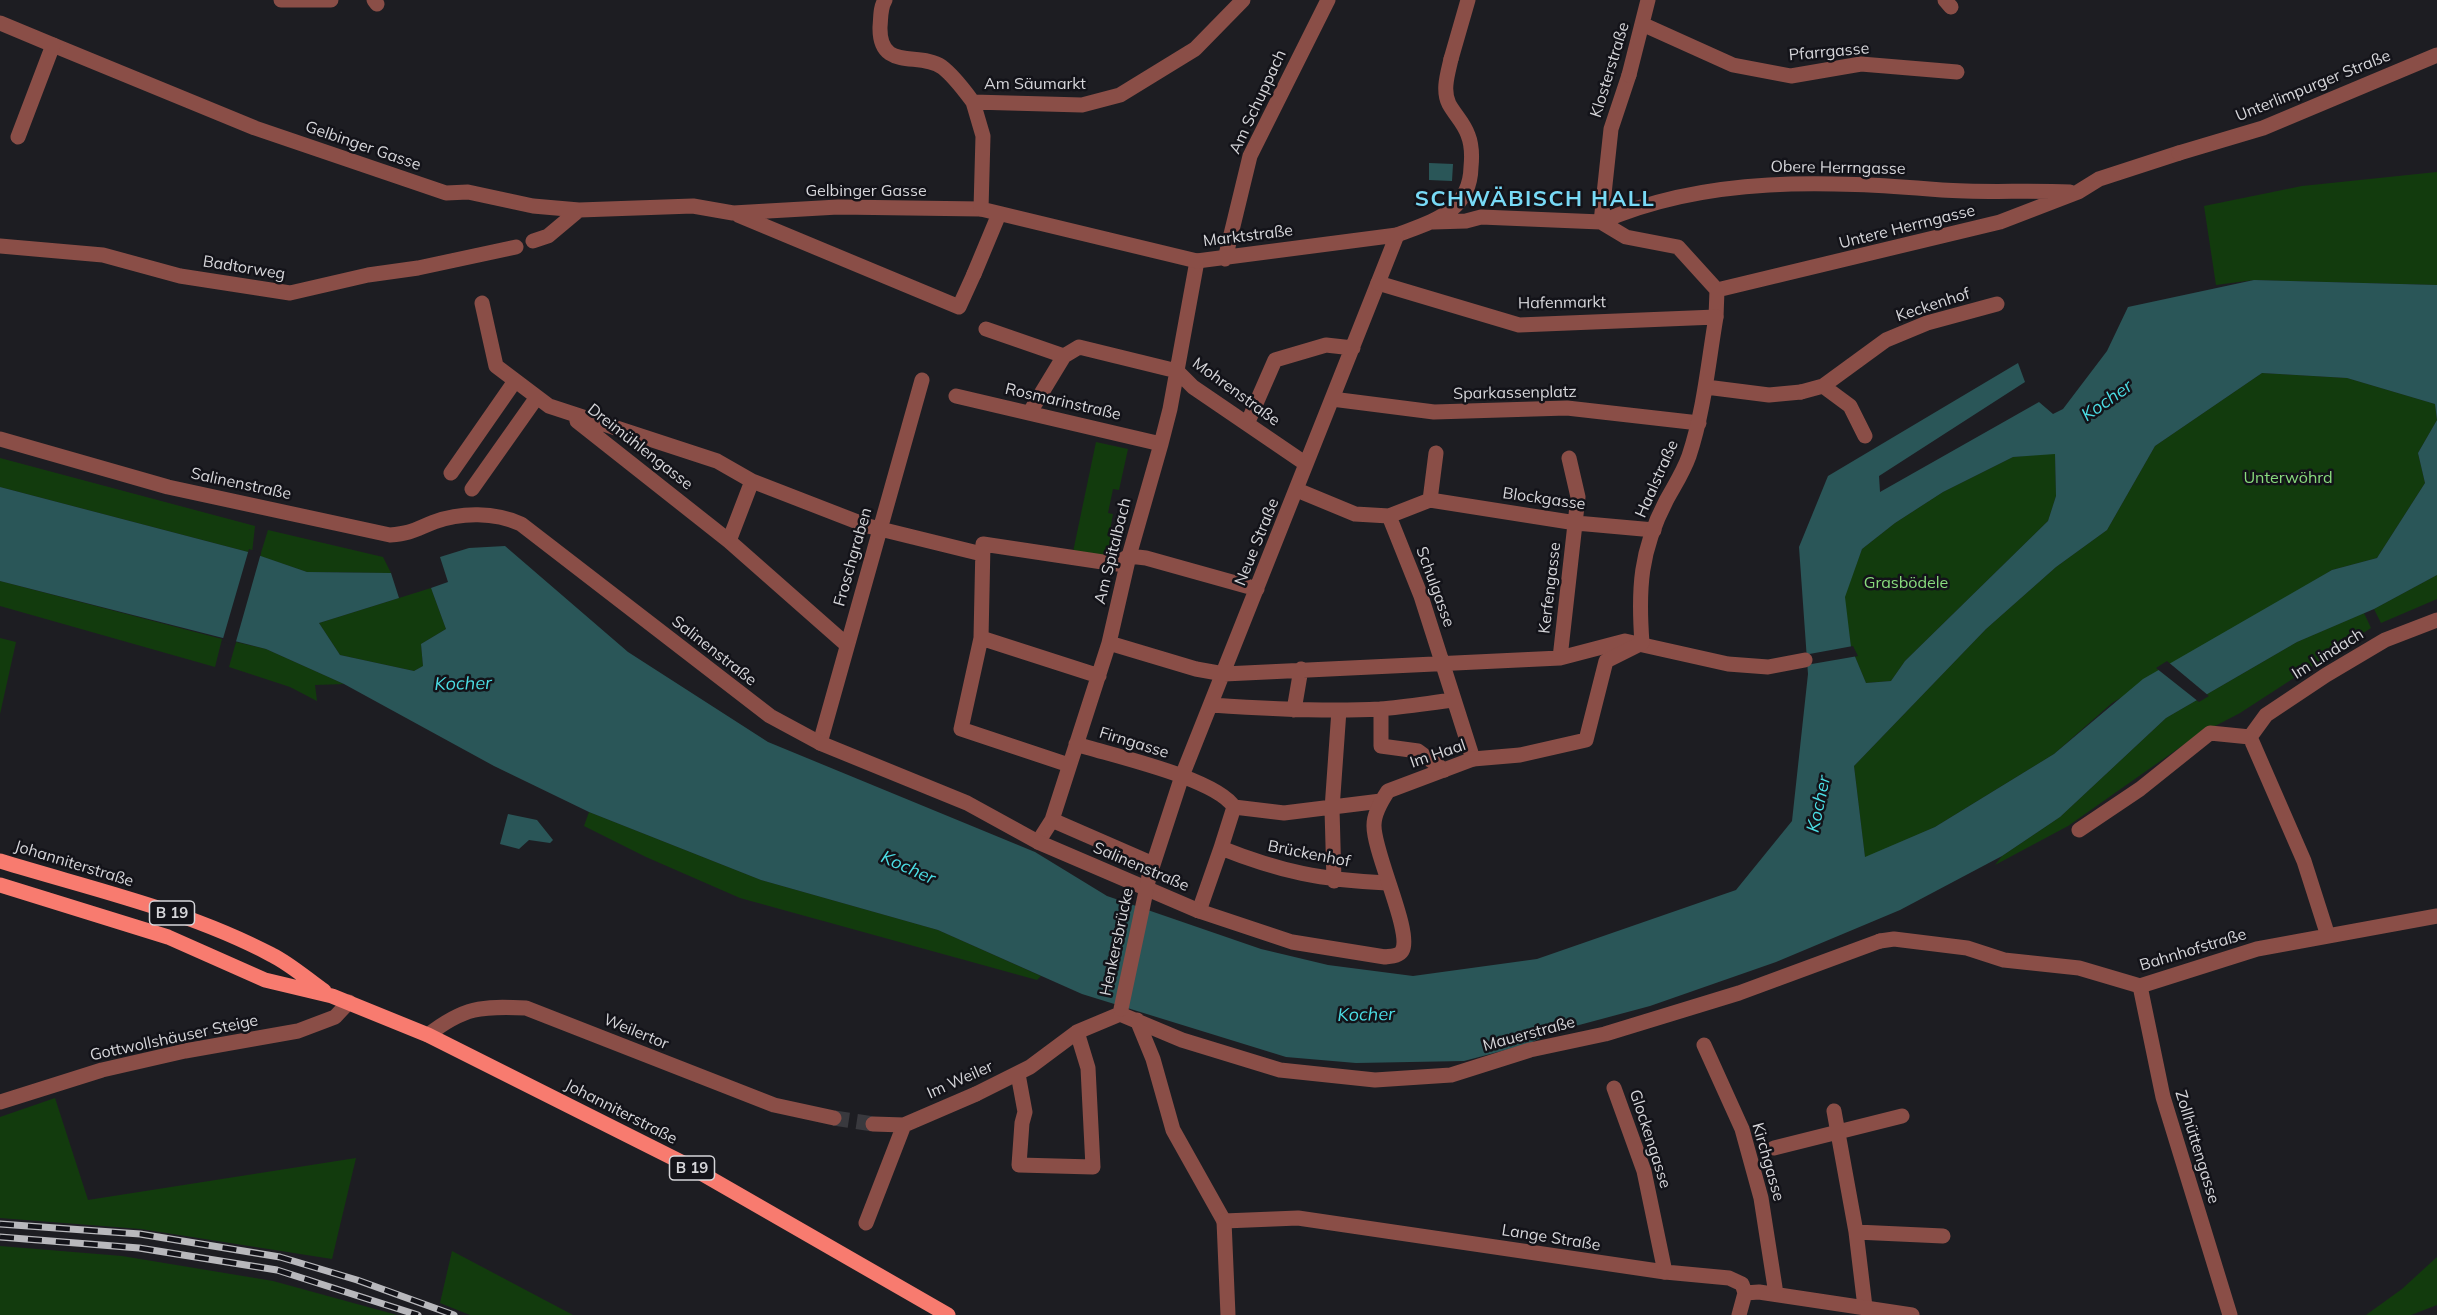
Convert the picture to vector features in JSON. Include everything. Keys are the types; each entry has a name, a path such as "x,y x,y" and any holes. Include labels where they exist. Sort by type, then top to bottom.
{"main road":[{"name":"Johanniterstraße","path":"0,861 163,910 222,933 273,955 332,996"},
{"name":"Johanniterstraße","path":"0,885 168,937 265,980 332,996 428,1035 687,1165 948,1315"}],"street":[{"path":"281,0 331,0"},
{"path":"885,0 881,6 880,33 884,48 893,56 940,66 973,102"},
{"name":"Am Säumarkt","path":"981,209 983,136 973,102 1082,105 1120,94 1195,49 1243,0"},
{"name":"Am Schuppach","path":"1225,259 1250,156 1328,0"},
{"path":"1433,222 1459,204 1468,190 1471,172 1469,136 1448,102 1446,92 1451,59 1468,0"},
{"name":"Klosterstraße","path":"1601,222 1611,129 1629,75 1648,0"},
{"name":"Gelbinger Gasse","path":"0,23 255,129 446,193 468,192 533,206 579,210 693,207 733,213 838,207 981,209 999,214 959,307 733,213"},
{"name":"Pfarrgasse","path":"1642,24 1733,65 1791,76 1861,64 1957,72"},
{"path":"18,137 52,45"},
{"name":"Unterlimpurger Straße","path":"2099,179 2263,128 2437,55"},
{"name":"Untere Herrngasse","path":"1717,290 1989,225 2078,192 2099,179"},
{"name":"Obere Herrngasse","path":"1601,222 1639,205 1722,188 1781,183 1944,190 2078,192"},
{"path":"532,241 548,236 579,210"},
{"name":"Marktstraße","path":"999,214 1197,261 1397,235 1433,222"},
{"path":"1433,222 1466,221 1481,217 1601,222 1626,237 1678,247 1717,290"},
{"name":"Neue Straße","path":"1151,870 1182,776 1397,235"},
{"name":"Badtorweg","path":"0,246 103,255 180,276 290,293 368,275 417,268 516,247"},
{"name":"Am Spitalbach","path":"1038,842 1052,820 1109,643 1129,556 1161,444 1197,261"},
{"name":"Hafenmarkt","path":"1378,283 1519,325 1716,317"},
{"name":"Haalstraße","path":"1642,643 1640,578 1654,530 1666,500 1681,475 1699,423 1716,317 1717,290"},
{"path":"482,303 496,366 549,406 569,415"},
{"name":"Keckenhof","path":"1823,386 1886,340 1927,323 1997,304"},
{"path":"986,329 1064,356 1030,412"},
{"path":"1247,424 1275,360 1326,345 1353,348"},
{"name":"Mohrenstraße","path":"1064,356 1079,347 1177,371 1193,387 1306,464"},
{"name":"Froschgraben","path":"820,743 922,380"},
{"path":"451,473 515,381"},
{"path":"1706,387 1769,395 1801,392 1823,386 1850,406 1865,436"},
{"name":"Rosmarinstraße","path":"956,396 1161,444"},
{"path":"471,489 537,397"},
{"name":"Sparkassenplatz","path":"1332,399 1434,412 1567,408 1699,423"},
{"name":"Dreimühlengasse","path":"569,415 717,461 752,481 880,528 910,538 982,555"},
{"name":"Dreimühlengasse","path":"569,415 729,541 847,645"},
{"name":"Salinenstraße","path":"0,439 168,487 390,535 415,532 434,522 464,516 501,515 520,524 770,716 820,743 967,803 1038,842 1199,911 1292,942 1385,957 1397,955 1402,950 1404,935 1387,883"},
{"path":"1297,489 1355,514 1389,516 1430,500 1436,453"},
{"name":"Kerfengasse","path":"1560,658 1578,497 1569,458"},
{"path":"729,541 752,481"},
{"name":"Blockgasse","path":"1430,500 1576,523 1654,530"},
{"name":"Schulgasse","path":"1389,516 1421,596 1473,759"},
{"path":"1069,765 961,729 981,638 983,543 1116,564 1129,556 1146,558 1257,589"},
{"name":"Im Lindach","path":"2250,737 2266,715 2326,675 2385,640 2437,620"},
{"path":"981,638 1099,676"},
{"path":"1109,643 1196,669 1224,674 1560,658 1625,641 1728,664 1768,667 1805,660"},
{"name":"Im Haal","path":"1381,801 1388,791 1473,759 1520,755 1586,740 1606,661 1642,643"},
{"path":"1294,710 1301,669"},
{"path":"1212,705 1339,710 1381,709 1454,700"},
{"path":"1381,709 1381,746 1418,751 1444,770"},
{"path":"1334,880 1332,808 1339,710"},
{"path":"2079,830 2140,789 2210,733 2250,737 2304,861 2328,936"},
{"name":"Firngasse","path":"1076,744 1182,776 1228,798 1234,807"},
{"path":"1199,911 1234,807 1284,813 1332,808 1337,804 1381,801 1374,825 1387,883"},
{"path":"1052,820 1151,870"},
{"name":"Brückenhof","path":"1221,848 1269,867 1334,880 1387,883"},
{"name":"Henkersbrücke","path":"1121,1012 1151,870"},
{"name":"Bahnhofstraße","path":"1925,943 1967,948 2004,960 2079,968 2140,986 2257,949 2437,916"},
{"name":"Mauerstraße","path":"1121,1012 1182,1040 1280,1070 1374,1080 1451,1075 1530,1050 1605,1034 1739,993 1880,941 1894,939 1925,943"},
{"name":"Zollhüttengasse","path":"2140,986 2163,1097 2229,1315"},
{"name":"Gottwollshäuser Steige","path":"0,1102 102,1070 185,1051 298,1031 335,1017 349,1002"},
{"name":"Weilertor","path":"428,1035 452,1017 487,1006 526,1008 774,1105 834,1118"},
{"name":"Im Weiler","path":"904,1125 1018,1074 1077,1032 1121,1012"},
{"path":"1137,1020 1153,1059 1173,1130 1224,1221 1228,1315"},
{"path":"1018,1074 1025,1112 1019,1165 1093,1167 1088,1068 1077,1032"},
{"name":"Kirchgasse","path":"1704,1045 1742,1129 1761,1198 1776,1294"},
{"name":"Glockengasse","path":"1614,1088 1644,1170 1665,1272"},
{"path":"1834,1112 1857,1232 1865,1307"},
{"path":"1774,1148 1902,1116"},
{"path":"866,1223 904,1125 873,1124"},
{"name":"Lange Straße","path":"1224,1221 1298,1218 1665,1272 1729,1278 1742,1284 1745,1293"},
{"path":"1857,1232 1944,1236"},
{"path":"1739,1315 1745,1293 1776,1294 1912,1315"}],"green space":[{"path":"2437,172 2437,285 2254,280 2216,285 2204,206 2302,186"},
{"name":"Unterwöhrd","path":"2262,373 2347,378 2435,404 2437,420 2418,453 2425,483 2377,558 2332,570 2112,703 2054,754 1935,827 1865,858 1854,766 1986,629 2056,567 2107,530 2155,446"},
{"path":"1096,442 1128,449 1119,490 1113,489 1108,513 1113,514 1110,530 1115,532 1109,560 1073,552"},
{"name":"Grasbödele","path":"2055,453 2056,496 2048,521 1905,661 1891,681 1866,683 1851,647 1844,597 1862,549 1895,523 1943,492 2013,457"},
{"path":"0,458 255,526 252,553 0,487"},
{"path":"268,530 383,557 391,573 307,572 260,556"},
{"path":"2437,575 2437,599 2381,623 2374,609"},
{"path":"0,581 222,639 215,667 0,606"},
{"path":"431,588 446,629 421,644 423,666 414,671 340,655 319,623"},
{"path":"2364,613 2371,628 2240,713 2196,736 2068,826 1995,865 2002,856 2060,817 2166,718 2297,642"},
{"path":"0,638 16,642 0,714"},
{"path":"236,642 266,649 344,684 315,685 317,701 290,687 229,667"},
{"path":"589,812 761,880 938,930 1041,976 1037,980 740,898 646,857 584,826"},
{"path":"55,1098 88,1200 356,1158 332,1259 141,1229 0,1218 0,1117"},
{"path":"0,1246 122,1256 273,1281 397,1315 0,1315"},
{"path":"452,1251 573,1315 470,1315 440,1303"},
{"path":"2437,1257 2437,1305 2411,1315 2366,1315 2402,1289"}],"water":[{"path":"1429,163 1453,164 1452,181 1429,180"},
{"name":"Kocher","path":"2254,280 2437,285 2437,420 2437,575 2374,609 2297,642 2166,718 2060,817 2002,856 1900,910 1776,962 1650,1006 1553,1032 1528,1044 1464,1061 1356,1063 1286,1057 1082,994 938,930 761,880 589,812 494,766 344,684 266,649 0,581 0,487 252,553 307,572 391,573 399,598 319,623 340,655 414,671 423,666 421,644 446,629 431,588 448,582 440,557 469,548 505,546 628,652 768,742 1035,852 1107,896 1261,949 1328,965 1413,976 1537,959 1736,890 1792,821 1808,674 1799,547 1828,476 2018,363 2025,382 1879,476 1880,492 2039,402 2053,414 2063,409 2107,351 2128,307","holes":["2262,373 2347,378 2435,404 2437,420 2418,453 2425,483 2377,558 2332,570 2143,679 2054,754 1935,827 1865,857 1854,766 1986,629 2056,567 2107,530 2155,446","2055,454 2056,496 2048,521 1905,661 1891,681 1866,683 1851,647 1845,597 1862,549 1895,523 1943,492 2013,457"]},
{"path":"508,814 537,820 553,840 550,843 529,840 519,849 500,844"}],"pier":[{"path":"249,549 261,553 235,645 222,642"},
{"path":"1853,646 1858,656 1806,665 1804,655"},
{"path":"2167,661 2209,696 2199,702 2156,668"}],"tunnel":[{"path":"834,1118 873,1124"}],"railway":[{"path":"0,1224 140,1234 280,1257 357,1280 454,1315"},
{"path":"0,1237 139,1248 277,1270 418,1315"}],"district":[{"name":"SCHWÄBISCH HALL","path":"1535,199"}]}
